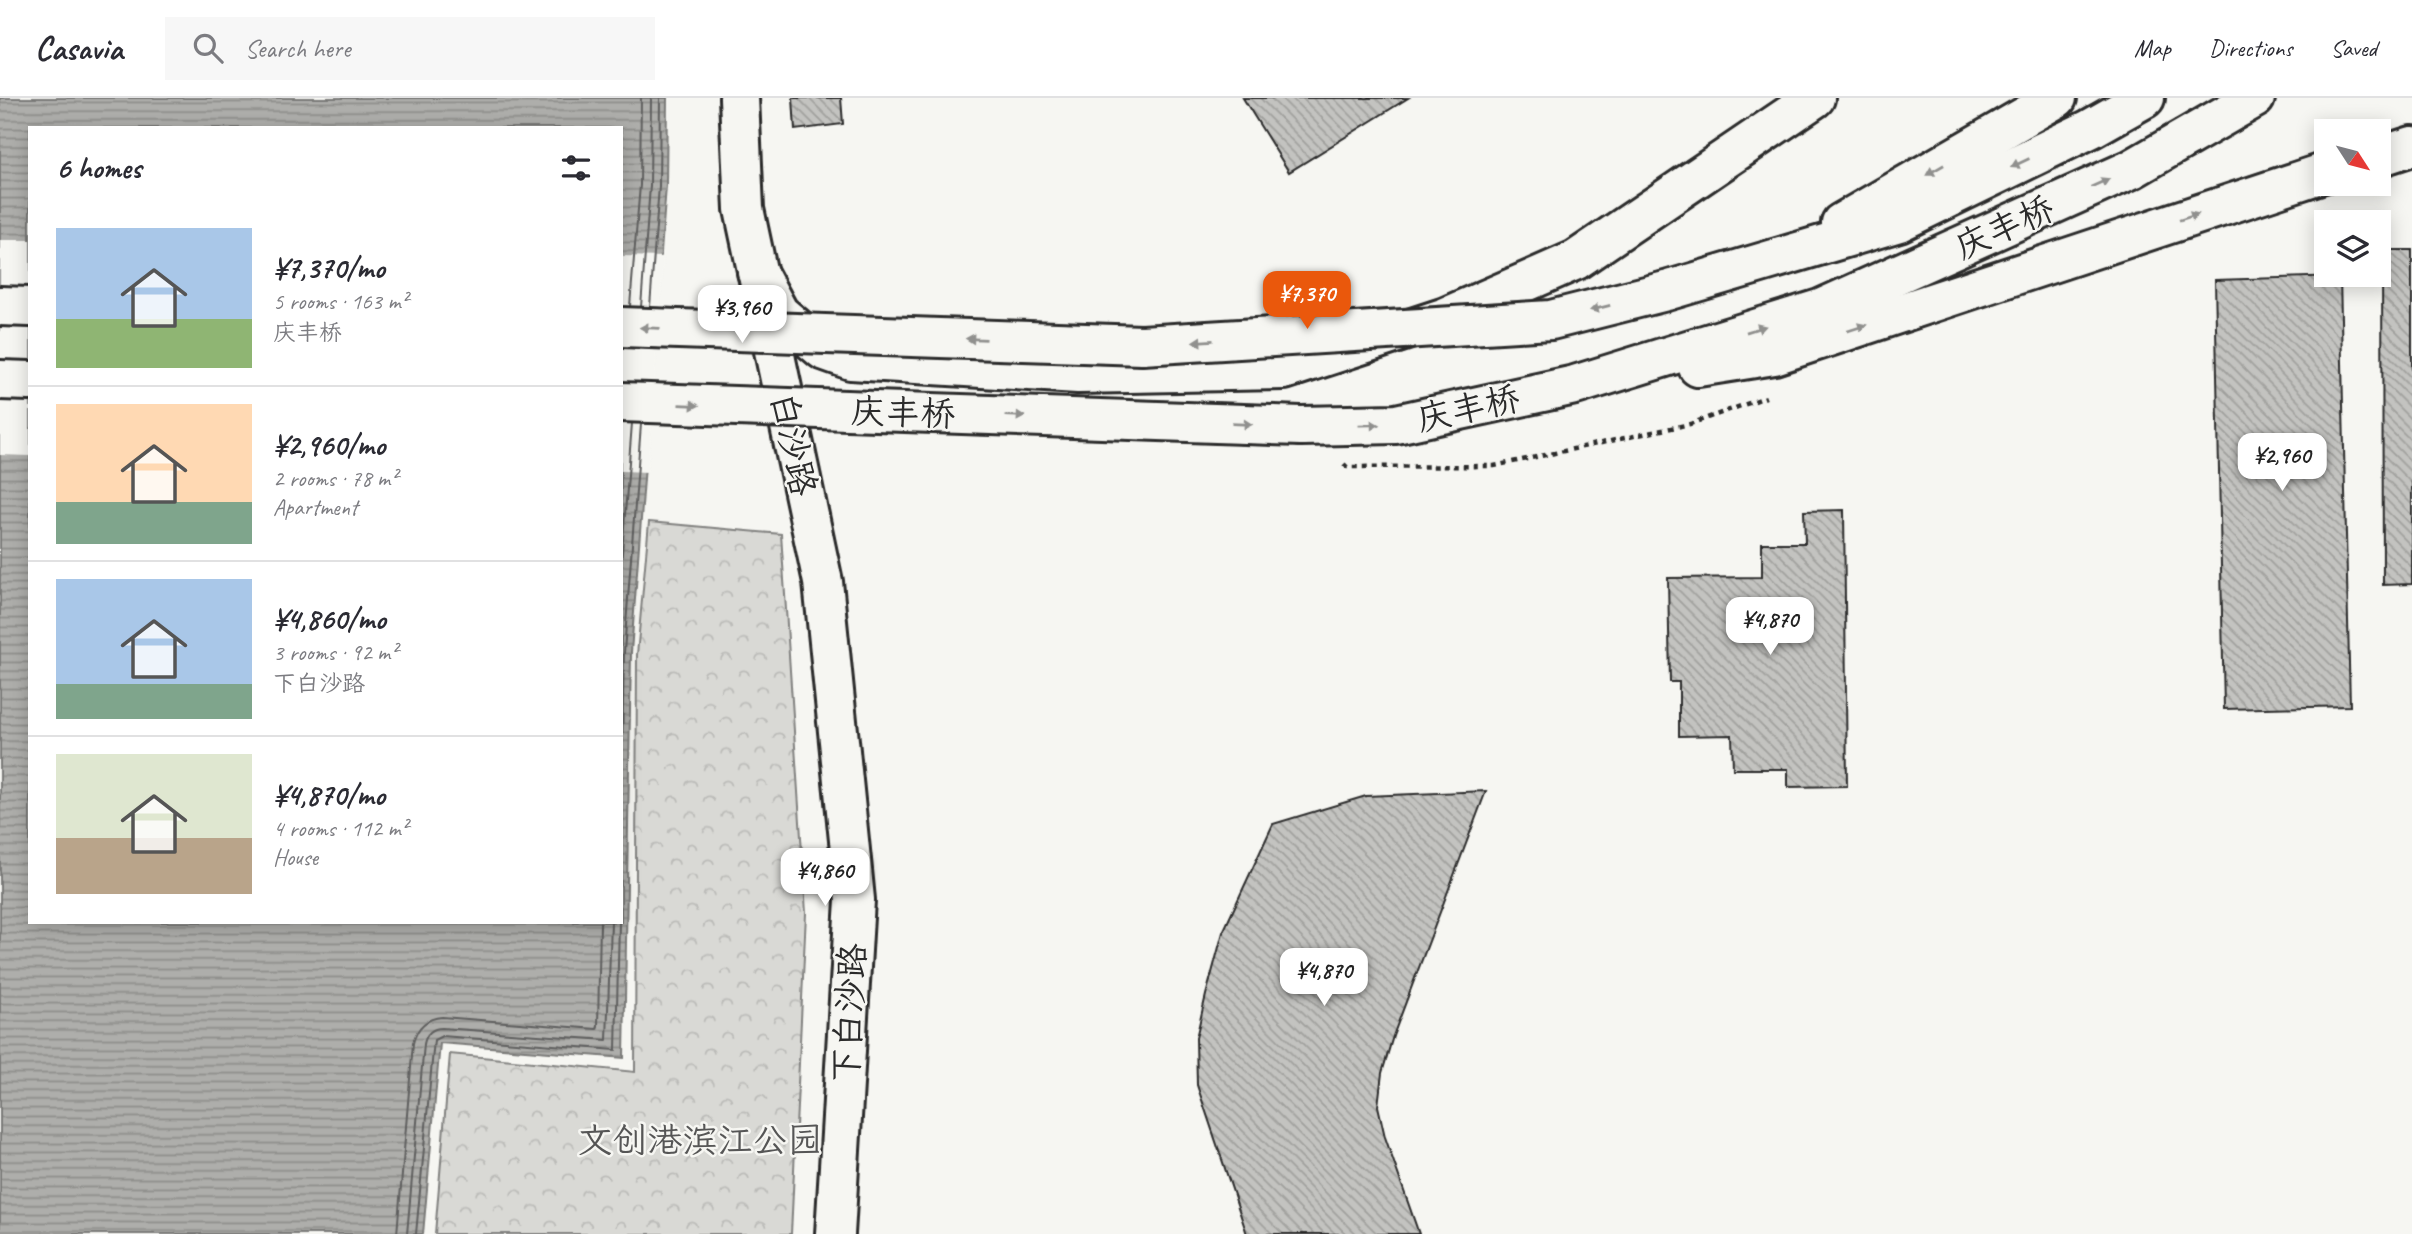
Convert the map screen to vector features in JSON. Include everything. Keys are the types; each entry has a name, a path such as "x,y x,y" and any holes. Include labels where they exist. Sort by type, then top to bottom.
{"main road":[{"name":"白沙路","path":"739,98 744,209 823,582"},
{"path":"757,272 779,313 822,350 851,360 1078,374 1284,370 1446,317 1576,260 1815,98"},
{"path":"1666,291 1850,219 2057,98"},
{"name":"庆丰桥","path":"623,327 1142,345 1551,320 1666,291 1899,222 2090,129 2145,98"},
{"name":"庆丰桥","path":"623,402 1301,426 1396,424 1575,385 1820,309 2132,169 2255,98"},
{"path":"2391,153 2412,146"},
{"path":"1575,385 1774,355 2314,176"},
{"path":"0,306 28,307"},
{"path":"0,380 28,381"},
{"name":"下白沙路","path":"823,582 855,900 835,1234"}],"green space":[{"name":"文创港滨江公园","path":"649,522 781,534 806,913 791,1234 435,1234 450,1054 635,1072 637,655"}],"water":[{"path":"0,98 667,98 666,186 631,652 624,1058 440,1043 423,1234 0,1234"}],"pier":[{"path":"0,240 28,240 28,456 0,455"},
{"path":"623,256 664,257 648,472 623,471"}],"building":[{"path":"793,98 841,98 843,124 795,130"},
{"path":"1243,98 1408,98 1289,172"},
{"path":"2391,250 2412,250 2412,584 2383,585 2382,287 2391,287"},
{"path":"2314,277 2314,287 2340,287 2350,706 2224,709 2215,280"},
{"path":"1844,510 1847,786 1788,787 1788,769 1733,769 1732,735 1679,736 1679,682 1670,682 1668,578 1762,577 1762,543 1805,543 1804,511"},
{"path":"1486,791 1393,1036 1382,1073 1378,1106 1385,1137 1419,1234 1247,1234 1197,1085 1196,1038 1223,932 1273,824 1366,796"}]}
